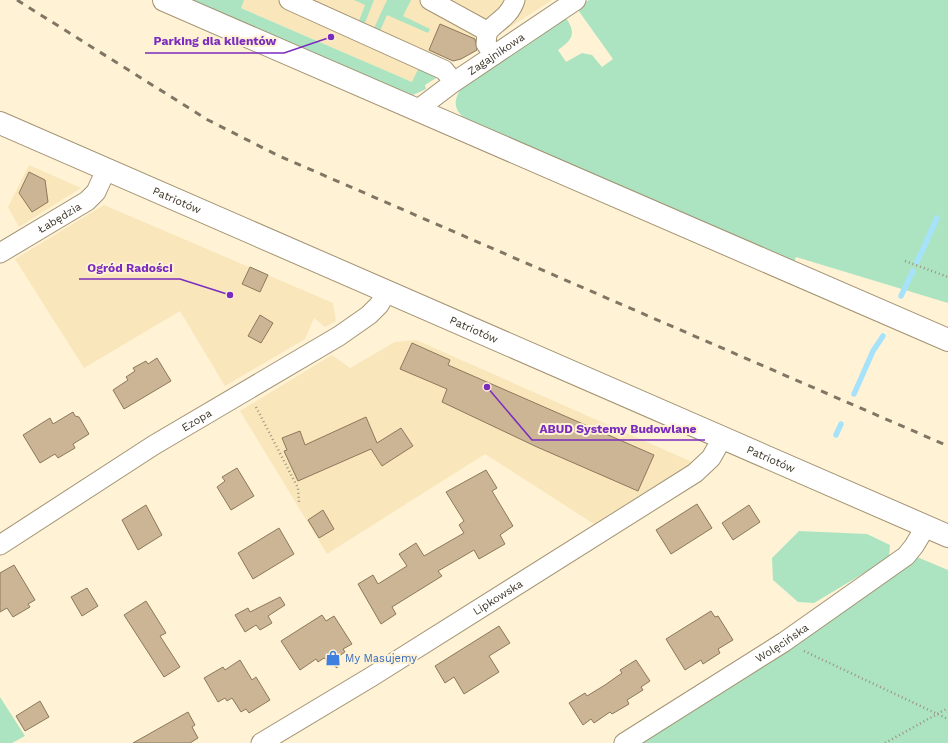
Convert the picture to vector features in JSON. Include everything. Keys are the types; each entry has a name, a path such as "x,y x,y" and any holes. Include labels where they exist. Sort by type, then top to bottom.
{"main road":[{"path":"164,0 948,340"},
{"name":"Patriotów","path":"0,123 948,536"}],"street":[{"path":"289,0 444,70 454,82"},
{"path":"430,0 480,26 487,34"},
{"path":"494,55 486,44 487,34 492,27 506,17 515,0"},
{"name":"Zagajnikowa","path":"417,110 454,82 576,0"},
{"name":"Łabędzia","path":"0,253 87,201 96,192 106,170"},
{"name":"Ezopa","path":"0,544 154,444 358,323 379,305 387,291"},
{"name":"Lipkowska","path":"261,743 371,677 694,473 711,458 723,437"},
{"name":"Wolęcińska","path":"624,743 784,642 906,556 926,526"}],"path":[{"path":"905,261 948,277"},
{"path":"247,390 298,488 298,502"},
{"path":"784,642 948,719"},
{"path":"885,743 948,708"}],"shaded area":[{"path":"223,0 552,0 461,59 441,55 432,72 436,78 427,84 412,82"},
{"path":"29,165 81,188 19,227 8,207"},
{"path":"104,205 333,303 336,321 325,327 314,318 305,339 225,386 180,311 84,368 15,259"},
{"path":"416,340 692,462 594,524 485,454 327,554 240,411 332,355 350,368 395,342"}],"green space":[{"path":"190,0 244,0 241,8 412,82 419,67 435,75 436,78 425,85 426,89 413,95 408,94"},
{"path":"354,0 374,0 365,23 359,21 365,5"},
{"path":"387,0 411,0 403,16 430,29 428,33 387,15 380,31 374,28"},
{"path":"589,0 948,0 948,303 796,257 794,262 469,121 460,114 456,106 456,98 462,88 566,18 572,33 570,40 558,50 566,62 582,53 592,55 602,67 613,59 578,10 578,7"},
{"path":"799,531 867,534 890,545 889,558 814,603 798,602 773,580 772,558"},
{"path":"917,557 948,570 948,743 636,743"},
{"path":"0,697 25,736 12,743 0,743"}],"building":[{"path":"440,24 475,39 477,50 461,59 453,61 429,50"},
{"path":"29,172 45,180 48,202 32,212 19,193"},
{"path":"250,267 268,275 260,292 242,284"},
{"path":"260,315 273,323 261,343 248,336"},
{"path":"412,343 450,360 448,365 654,455 638,491 537,447 442,402 447,389 400,369"},
{"path":"157,358 171,381 124,409 113,390 128,380 126,377 135,371 133,368 146,361 148,364"},
{"path":"73,412 75,416 79,417 89,434 73,444 75,448 58,458 55,454 40,463 23,435 50,418 53,424"},
{"path":"366,417 377,443 401,428 413,446 382,466 371,449 298,481 284,451 287,450 282,438 300,431 305,445"},
{"path":"237,468 254,496 231,510 217,487 225,481 222,477"},
{"path":"486,470 497,488 492,491 513,526 500,535 505,544 479,559 474,550 438,571 442,576 392,607 396,614 381,624 358,584 373,575 378,584 407,566 399,554 416,543 424,556 464,533 459,525 464,521 446,492"},
{"path":"697,504 712,528 671,554 656,530"},
{"path":"146,505 162,535 138,550 122,520"},
{"path":"749,505 760,522 733,540 722,523"},
{"path":"323,510 334,529 319,538 308,520"},
{"path":"279,528 294,554 253,579 238,553"},
{"path":"14,565 35,600 28,604 30,607 13,617 7,608 0,612 0,573"},
{"path":"87,588 98,606 82,616 71,597"},
{"path":"280,597 285,605 268,616 272,623 260,630 256,625 245,632 235,615 248,608 250,612"},
{"path":"146,601 166,633 160,636 180,667 164,677 124,615"},
{"path":"711,611 715,617 718,616 733,640 718,649 720,653 703,664 701,660 685,670 666,639"},
{"path":"322,615 326,621 334,616 352,644 343,649 345,652 339,656 337,668 324,658 318,662 316,659 300,670 281,641"},
{"path":"499,626 510,643 489,656 499,672 464,694 454,677 445,683 435,666"},
{"path":"240,660 252,680 256,677 270,700 249,713 246,709 241,712 232,698 227,701 225,698 218,702 204,678 223,667 225,670"},
{"path":"636,660 650,681 641,687 643,690 627,700 629,704 612,714 610,712 594,723 591,719 583,725 569,703 585,693 587,696 605,685 622,673 620,670"},
{"path":"40,701 49,717 25,731 16,716"},
{"path":"188,712 195,725 192,727 198,738 190,743 133,743"}],"waterway":[{"path":"917,262 937,218"},
{"path":"901,296 913,271"},
{"path":"854,394 873,351 883,336"},
{"path":"836,435 841,424"}],"railway":[{"path":"17,0 208,120 277,155 948,446"}],"place":[{"name":"Parking dla klientów","path":"331,37"},
{"name":"Ogród Radości","path":"230,295"},
{"name":"ABUD Systemy Budowlane","path":"487,387"},
{"name":"My Masujemy","path":"333,658"}]}
